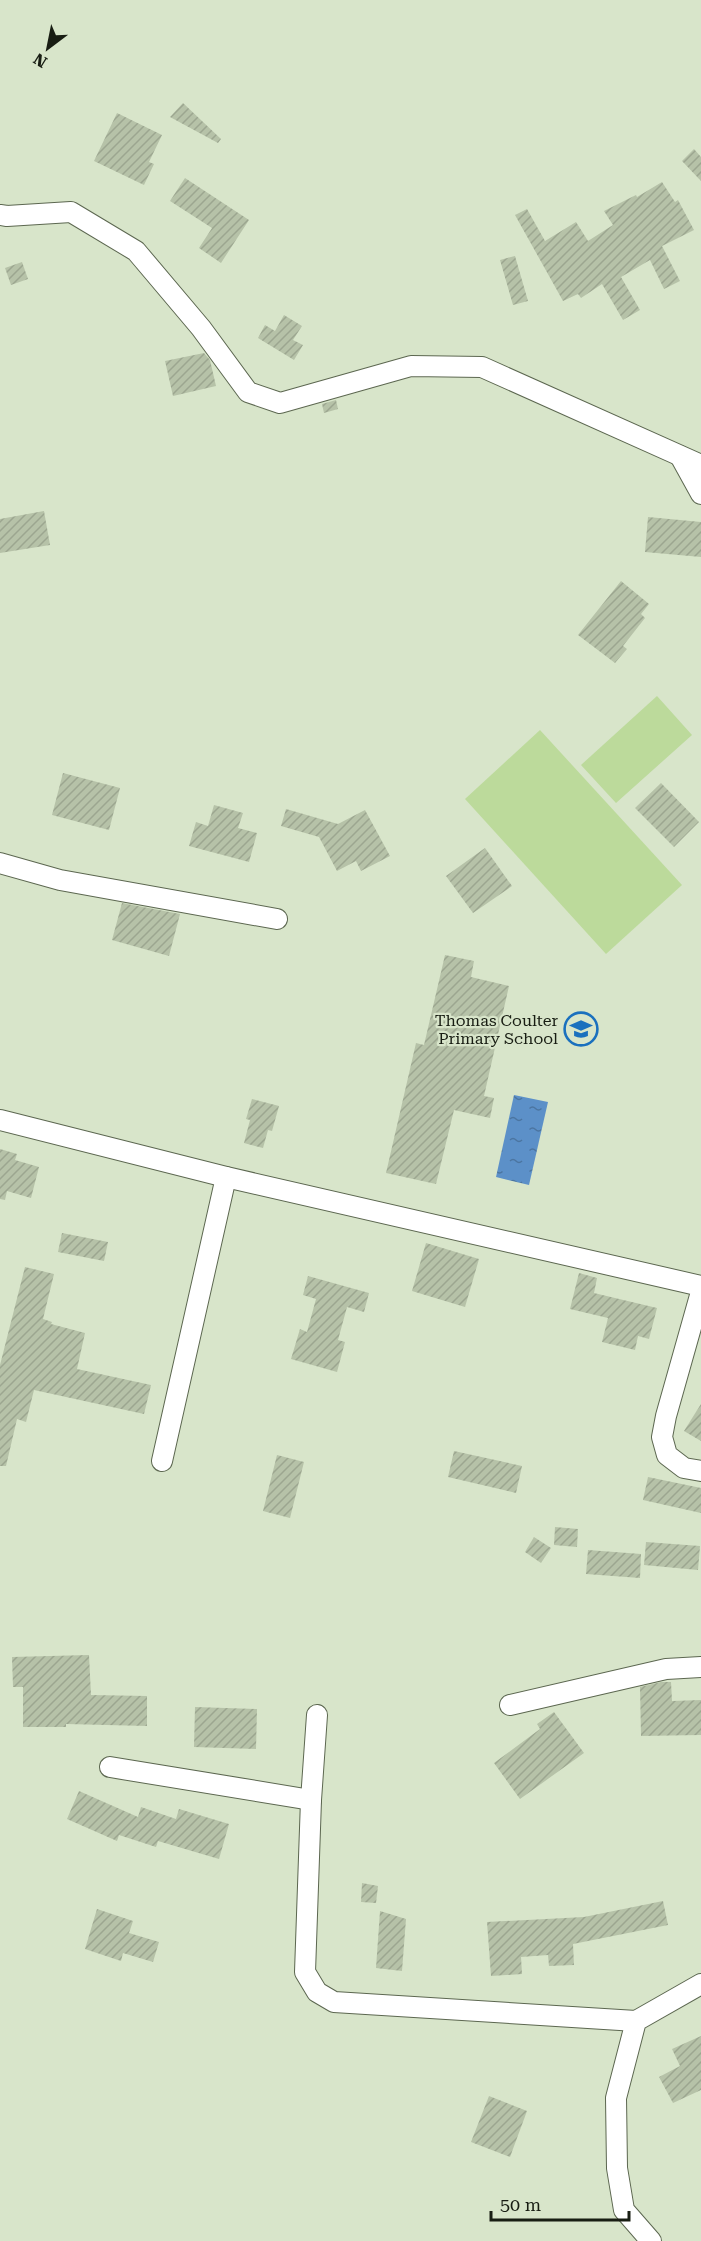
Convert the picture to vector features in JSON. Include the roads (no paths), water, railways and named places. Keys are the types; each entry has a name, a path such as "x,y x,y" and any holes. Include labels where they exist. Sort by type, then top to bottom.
{"street":[{"path":"0,215 71,212 136,251 201,328 248,392 280,403 411,366 482,367 701,465"},
{"path":"680,456 701,494"},
{"path":"0,863 60,880 277,919"},
{"path":"0,1119 226,1177 701,1286"},
{"path":"162,1461 226,1177"},
{"path":"701,1292 662,1437 667,1455 684,1468 701,1471"},
{"path":"510,1705 666,1669 701,1667"},
{"path":"317,1715 311,1800 305,1972 317,1992 334,2002 636,2021 701,1984"},
{"path":"110,1767 311,1800"},
{"path":"636,2021 616,2098 617,2168 624,2210 651,2241"}],"water":[{"path":"514,1095 548,1102 529,1185 496,1177"}],"place":[{"name":"Thomas Coulter Primary School","path":"581,1029"}]}
